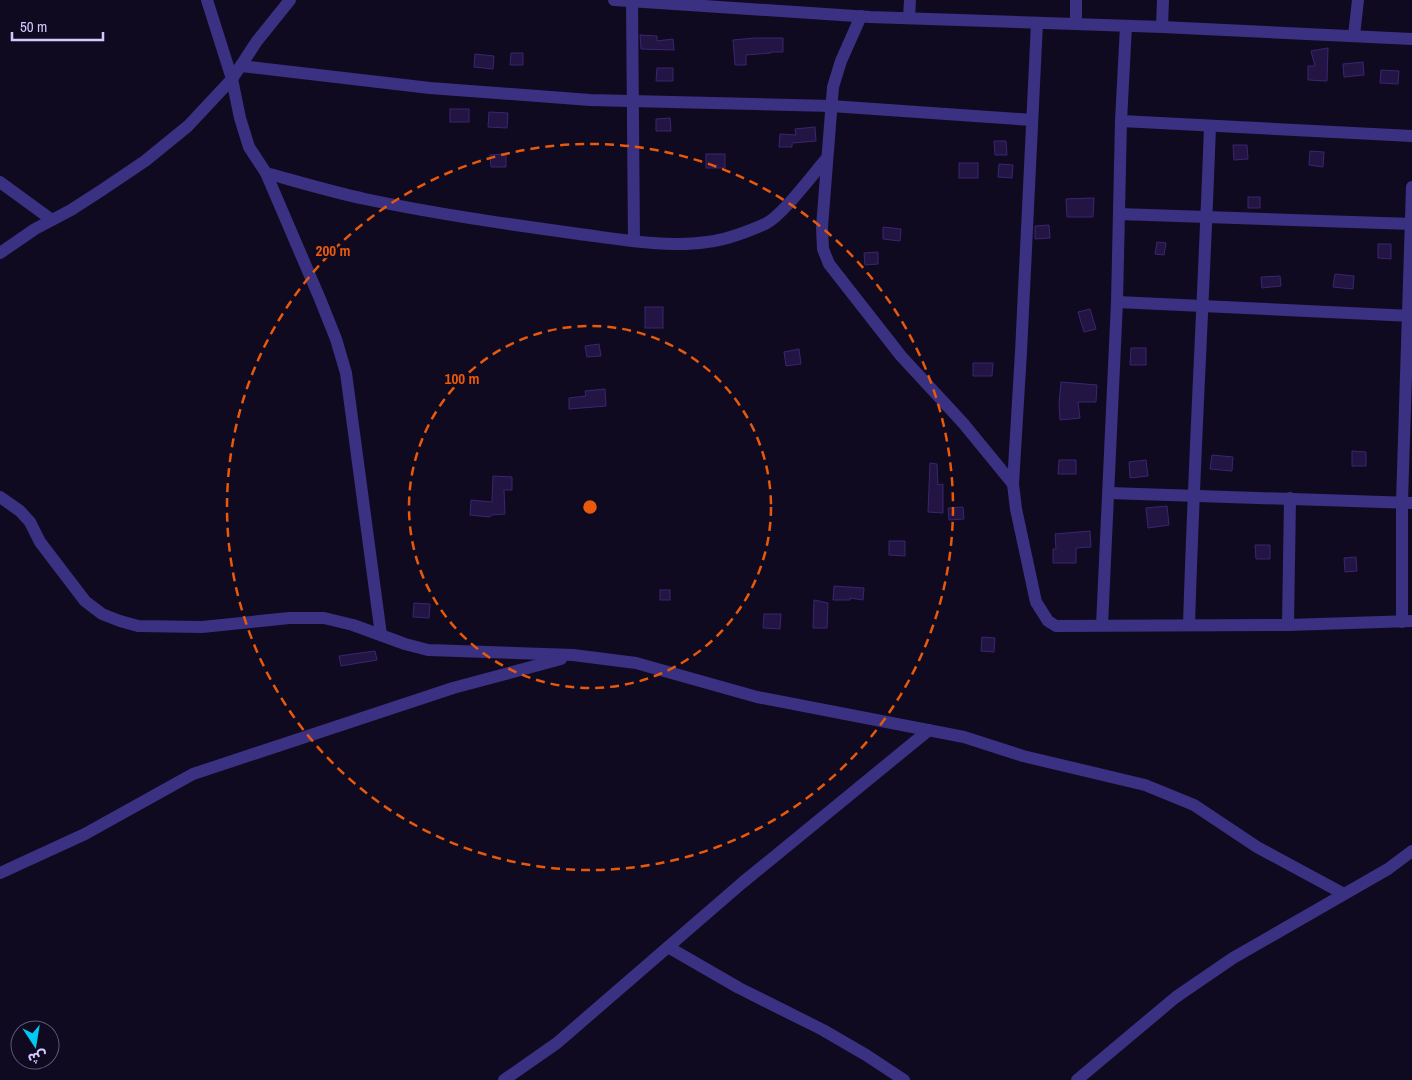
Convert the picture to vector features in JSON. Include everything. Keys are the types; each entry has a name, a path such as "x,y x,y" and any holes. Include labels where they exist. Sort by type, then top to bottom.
{"street":[{"path":"207,0 232,79 240,118 249,147 266,173 336,339 346,374 381,635"},
{"path":"0,253 35,229 71,210 145,161 188,126 232,79 257,41 290,0"},
{"path":"614,0 800,6 861,16 1354,35 1412,39"},
{"path":"632,0 634,241"},
{"path":"909,18 910,0"},
{"path":"1076,0 1076,24"},
{"path":"1162,27 1164,0"},
{"path":"1354,35 1358,0"},
{"path":"861,16 841,61 833,87 822,227 823,249 828,264 902,356 969,430 1013,484"},
{"path":"1037,23 1013,484 1016,509 1036,602 1048,620 1056,626 1288,625 1407,621 1412,187"},
{"path":"1102,625 1117,302 1121,121 1126,26"},
{"path":"241,66 430,88 590,100 831,106 1032,120"},
{"path":"1121,121 1412,136"},
{"path":"1189,625 1193,494 1210,126"},
{"path":"266,173 364,199 527,227 634,241 682,244 708,242 743,233 766,223 778,214 827,158"},
{"path":"0,182 52,220"},
{"path":"1119,214 1411,224"},
{"path":"1117,302 1410,316"},
{"path":"1108,493 1193,494 1407,502"},
{"path":"0,497 20,511 30,522 40,542 85,601 102,614 120,621 138,626 202,627 289,618 324,618 354,625 405,644 428,650 573,655 636,663 757,696 964,737 1024,756 1145,785 1194,805 1257,847 1344,894"},
{"path":"1288,625 1290,498"},
{"path":"0,873 84,834 193,774 453,688 573,655"},
{"path":"504,1080 557,1043 742,883 929,730"},
{"path":"1077,1080 1184,992 1233,958 1388,869 1412,851"},
{"path":"668,947 739,988 823,1030 904,1080"}],"building":[{"path":"640,35 657,36 657,41 673,39 674,50 641,49"},
{"path":"783,38 783,52 746,55 746,65 735,65 733,40"},
{"path":"1328,48 1327,81 1308,80 1308,66 1315,66 1311,51"},
{"path":"511,53 523,53 523,65 510,65"},
{"path":"475,54 494,56 493,69 474,67"},
{"path":"1363,62 1364,75 1344,77 1343,64"},
{"path":"657,68 673,68 673,81 656,81"},
{"path":"1381,70 1399,71 1398,84 1380,83"},
{"path":"450,109 469,109 469,122 450,122"},
{"path":"489,112 508,113 507,128 488,127"},
{"path":"670,118 671,131 656,131 656,119"},
{"path":"815,127 816,141 792,143 792,147 779,147 780,134 796,135 795,129"},
{"path":"994,141 1006,141 1007,155 995,155"},
{"path":"1233,145 1247,145 1248,159 1234,160"},
{"path":"1310,151 1324,152 1323,167 1309,165"},
{"path":"506,154 506,167 491,167 490,155"},
{"path":"706,154 725,154 725,168 706,168"},
{"path":"959,163 978,163 978,178 959,178"},
{"path":"999,164 1013,165 1012,178 998,177"},
{"path":"1248,197 1260,197 1260,208 1248,208"},
{"path":"1094,198 1093,217 1067,217 1066,199"},
{"path":"1049,225 1050,238 1035,239 1035,226"},
{"path":"883,227 901,229 900,241 883,239"},
{"path":"1157,242 1166,243 1164,255 1155,254"},
{"path":"1378,244 1391,244 1391,259 1378,258"},
{"path":"878,252 878,264 865,265 864,253"},
{"path":"1335,274 1354,276 1353,289 1333,287"},
{"path":"1280,276 1281,286 1262,288 1261,277"},
{"path":"645,307 663,307 663,328 645,328"},
{"path":"1090,309 1096,329 1084,332 1078,312"},
{"path":"599,344 601,356 587,357 585,346"},
{"path":"1131,348 1146,348 1146,365 1130,365"},
{"path":"799,349 801,364 786,366 784,352"},
{"path":"973,363 993,363 992,376 973,376"},
{"path":"1061,382 1097,385 1096,402 1078,402 1080,418 1060,420"},
{"path":"605,389 606,406 569,409 569,398 586,396 585,391"},
{"path":"1352,451 1366,452 1366,466 1352,466"},
{"path":"1212,455 1233,457 1232,471 1210,469"},
{"path":"1059,460 1076,460 1076,474 1058,474"},
{"path":"1146,460 1148,476 1130,478 1129,462"},
{"path":"930,463 937,464 938,485 943,484 943,513 928,512"},
{"path":"493,476 512,477 512,490 504,490 505,514 491,515 490,517 470,515 471,500 492,502"},
{"path":"1167,506 1169,525 1148,528 1146,508"},
{"path":"963,507 964,519 949,520 948,508"},
{"path":"1090,531 1091,547 1076,548 1076,563 1053,563 1053,549 1056,549 1055,534"},
{"path":"889,541 905,541 905,556 889,555"},
{"path":"1255,545 1270,545 1270,559 1256,559"},
{"path":"1356,557 1357,571 1345,572 1344,558"},
{"path":"834,586 864,588 863,600 850,598 850,600 833,600"},
{"path":"660,590 670,590 670,600 660,600"},
{"path":"814,600 828,603 827,628 813,628"},
{"path":"414,603 430,604 429,618 413,617"},
{"path":"764,614 781,614 780,629 763,628"},
{"path":"982,637 995,638 994,652 981,651"},
{"path":"375,651 377,660 341,666 339,656"}]}
